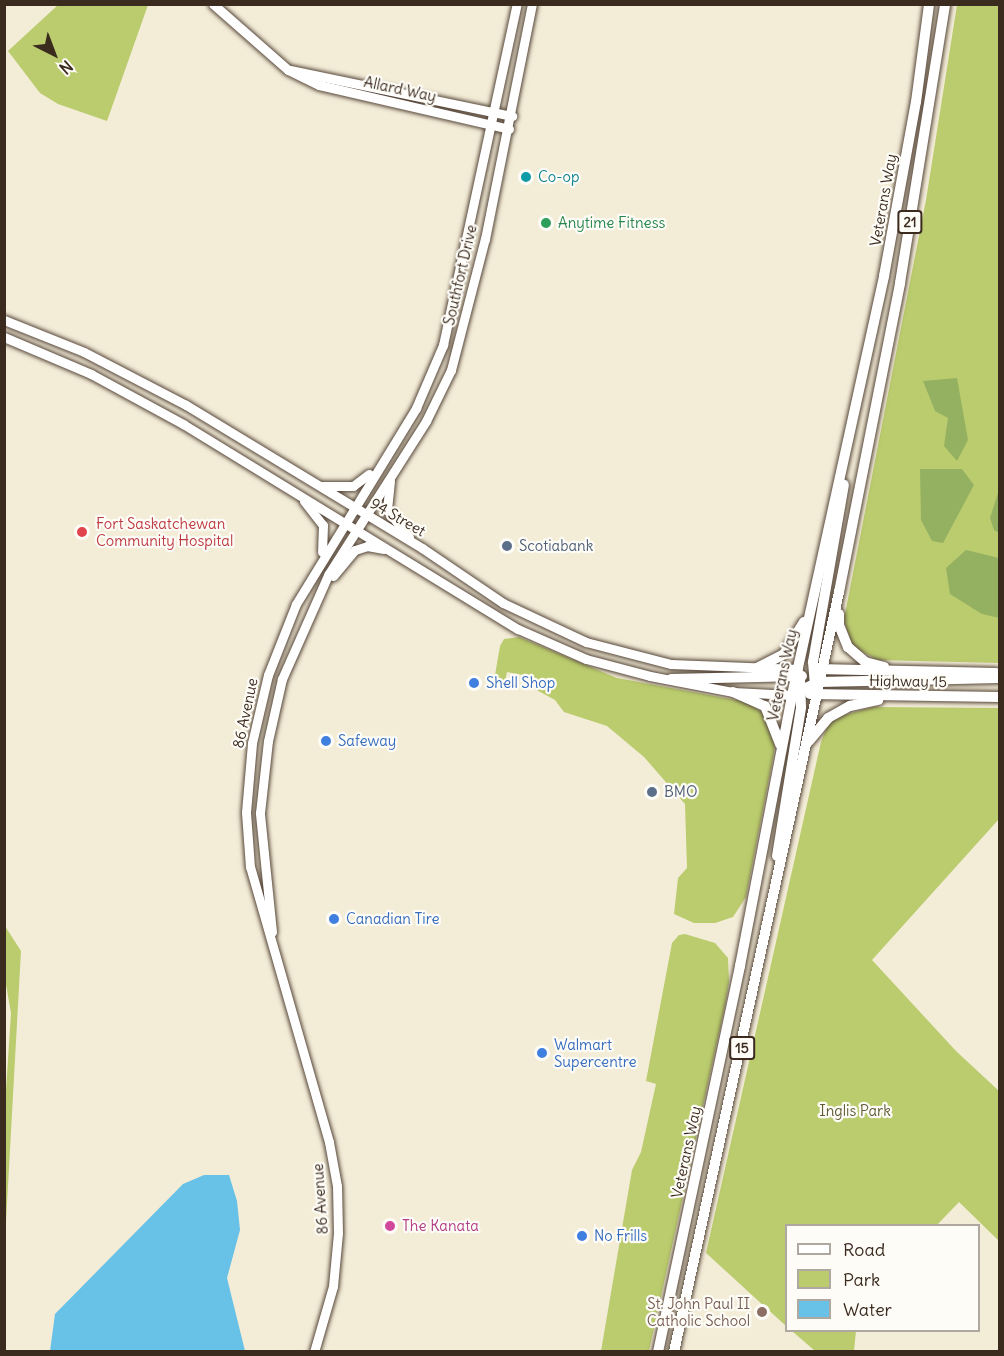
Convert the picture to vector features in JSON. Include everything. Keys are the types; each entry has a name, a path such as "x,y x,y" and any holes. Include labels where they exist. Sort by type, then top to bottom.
{"main road":[{"name":"Allard Way","path":"213,4 288,70 339,91 509,129"},
{"name":"Southfort Drive","path":"352,508 416,408 443,345 494,125 517,4"},
{"name":"Southfort Drive","path":"356,528 426,421 453,364 512,116 532,4"},
{"name":"Veterans Way","path":"658,1352 781,754 797,693 798,674 810,611 886,264 916,102 928,4"},
{"name":"Veterans Way","path":"674,1352 776,896 807,743 817,678 839,592 900,283 945,4"},
{"name":"Allard Way","path":"288,70 305,70 512,116"},
{"name":"94 Street","path":"4,320 138,380 422,548 503,603 586,642 671,664 798,674"},
{"name":"94 Street","path":"4,337 137,398 344,520 392,552 518,628 586,659 733,692 797,693"},
{"path":"776,896 773,880 797,693 817,678 851,443 848,433"},
{"path":"319,486 337,489 360,483 388,452"},
{"path":"392,475 387,510 398,527 422,548"},
{"path":"294,490 323,525 324,542 315,567"},
{"name":"86 Avenue","path":"314,1352 333,1286 338,1233 337,1186 329,1142 273,940 260,911 248,856 249,770 255,725 274,657 315,567 352,508"},
{"name":"86 Avenue","path":"273,940 260,830 263,774 282,679 315,599 356,528"},
{"path":"315,599 355,550 372,546 392,552"},
{"path":"839,592 839,624 848,647 865,662 904,672"},
{"path":"755,669 784,654 810,611"},
{"name":"Highway 15","path":"817,678 904,672 999,673"},
{"path":"671,679 798,674 817,678 999,678"},
{"name":"Highway 15","path":"817,678 895,696 999,696"},
{"path":"733,692 765,706 779,734 781,754"},
{"path":"807,743 838,712 895,696"}],"green space":[{"path":"59,4 148,5 107,121 58,104 40,93 8,51"},
{"path":"957,5 999,5 999,663 877,660 851,645 844,619 926,200"},
{"path":"957,378 968,440 957,461 944,446 948,418 935,411 923,381"},
{"path":"920,469 962,469 974,485 943,543 932,541 921,520"},
{"path":"999,490 999,533 994,530 990,518"},
{"path":"966,550 999,558 999,618 982,614 950,594 946,568"},
{"path":"519,637 617,678 747,702 763,713 775,742 774,753 746,897 733,917 715,923 694,923 674,914 678,878 687,868 685,804 644,757 607,726 564,712 555,700 522,682 523,675 507,672 505,681 494,681 500,646 504,639"},
{"name":"Inglis Park","path":"873,707 999,708 999,819 872,960 956,1051 999,1091 999,1241 959,1202 938,1224 785,1224 785,1325 706,1253 821,742 827,727 837,717"},
{"path":"5,926 21,951 5,1240 4,1121 11,1013 5,979"},
{"path":"685,934 715,943 728,958 729,982 725,1006 649,1351 601,1351 632,1170 641,1152 656,1084 646,1081 672,943 679,935"},
{"path":"793,1332 856,1332 854,1351 815,1351"}],"water":[{"path":"204,1175 229,1175 237,1201 240,1230 227,1278 245,1351 50,1351 55,1314 183,1184"}],"place":[{"name":"Co-op","path":"526,177"},
{"name":"Anytime Fitness","path":"546,223"},
{"name":"Fort Saskatchewan Community Hospital","path":"82,532"},
{"name":"Scotiabank","path":"507,546"},
{"name":"Shell Shop","path":"474,683"},
{"name":"Safeway","path":"326,741"},
{"name":"BMO","path":"652,792"},
{"name":"Canadian Tire","path":"334,919"},
{"name":"Walmart Supercentre","path":"542,1053"},
{"name":"The Kanata","path":"390,1226"},
{"name":"No Frills","path":"582,1236"},
{"name":"St. John Paul II Catholic School","path":"762,1312"}]}
